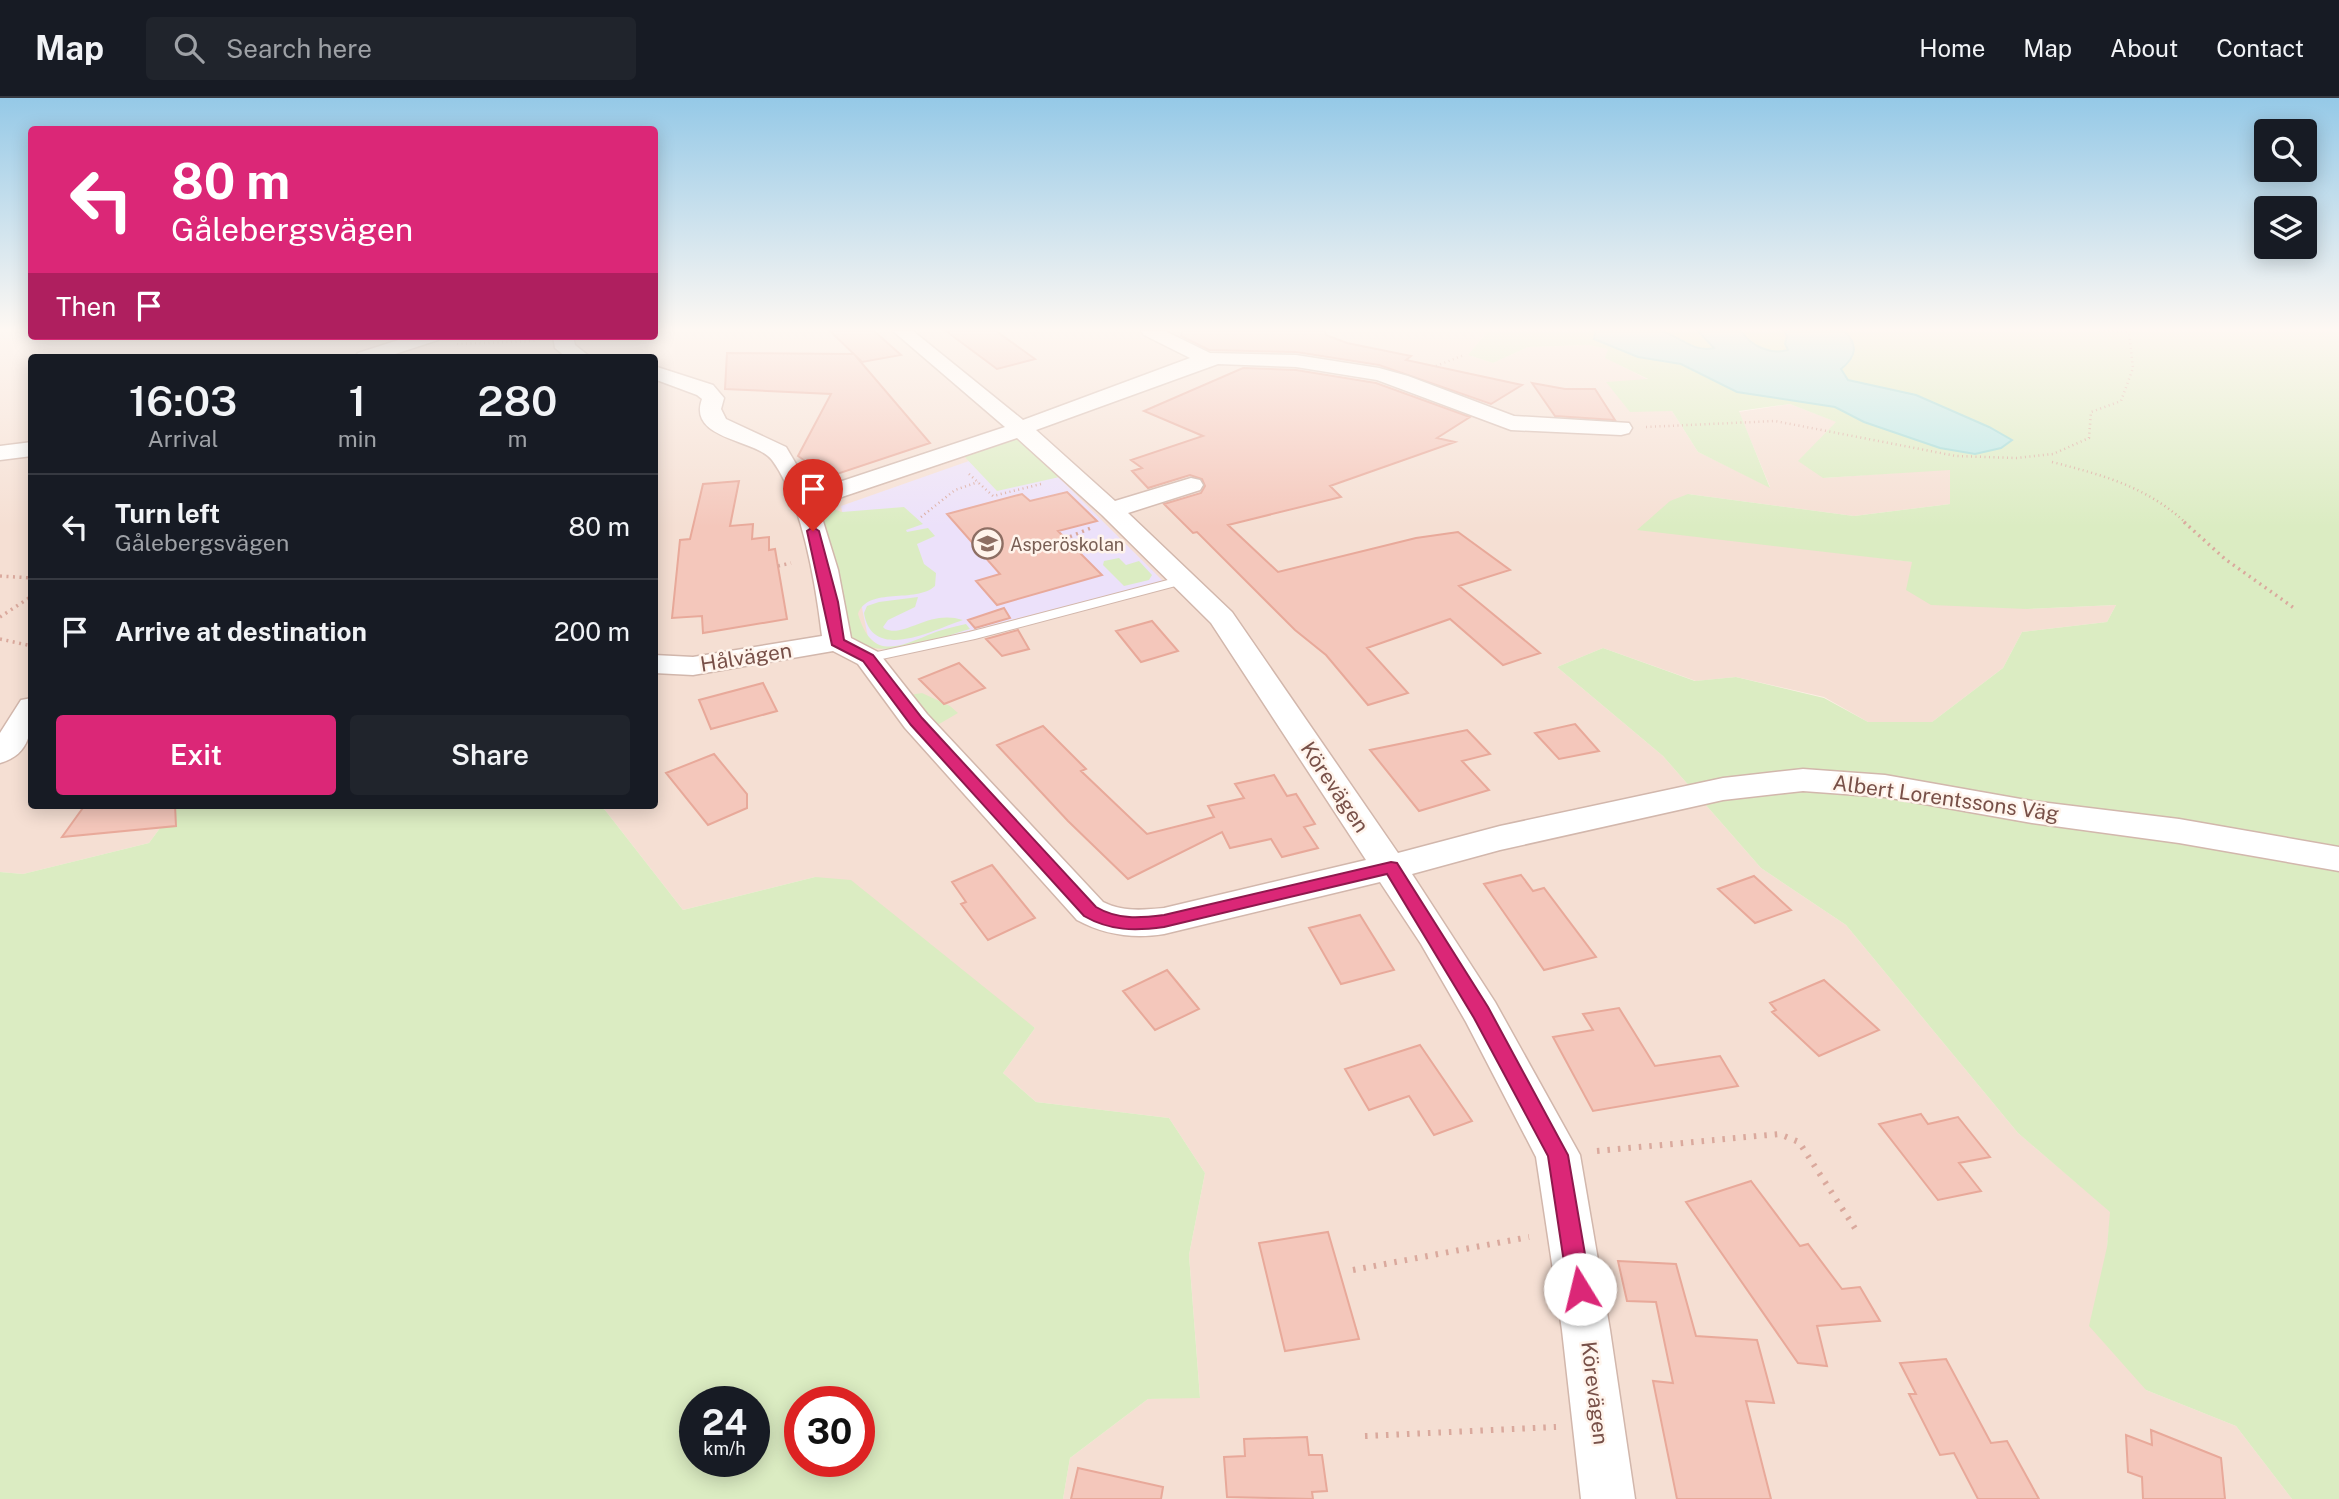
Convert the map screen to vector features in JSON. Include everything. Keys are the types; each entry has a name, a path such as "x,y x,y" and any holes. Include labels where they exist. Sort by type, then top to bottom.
{"street":[{"path":"710,396 712,417 740,437 771,446 778,452 804,501 831,602 837,642 868,658"},
{"name":"Körevägen","path":"981,396 1073,476 1222,618 1391,867 1481,1013 1558,1155 1571,1228 1608,1499"},
{"path":"804,501 1021,429 1108,396"},
{"path":"1443,396 1511,423 1621,428"},
{"path":"0,453 28,450"},
{"path":"1114,514 1191,485"},
{"name":"Hålvägen","path":"658,664 693,666 837,642"},
{"name":"Albert Lorentssons Väg","path":"868,658 916,721 1090,911 1103,919 1139,924 1164,921 1500,838 1723,789 1803,780 1885,786 2032,812 2179,831 2339,859"},
{"path":"0,753 15,736 28,714"}],"lane":[{"path":"868,658 970,636 1183,580"}],"path":[{"path":"1621,428 1774,421 1956,456 2016,458 2053,454 2089,438 2091,412 2121,401 2123,396"},
{"path":"948,454 993,496 1073,476"},
{"path":"2052,462 2109,477 2164,503 2235,567 2294,608"},
{"path":"921,517 955,490 978,482"},
{"path":"1052,544 1114,514"},
{"path":"0,576 28,578"},
{"path":"0,617 28,599"},
{"path":"0,639 28,645"},
{"path":"1558,1155 1779,1134 1799,1142 1858,1233"},
{"path":"1353,1270 1571,1228"},
{"path":"1365,1436 1599,1424"}],"shaded area":[{"path":"0,396 28,396 28,809 174,809 149,843 23,874 0,872"},
{"path":"658,396 1644,396 1672,411 1698,452 1770,487 1739,412 1790,404 1837,422 1824,478 1950,469 1950,504 1854,516 1688,494 1866,556 1913,562 2027,609 2116,605 2107,622 2022,632 2003,668 1932,722 1868,722 1824,697 1736,677 1696,681 1603,648 1557,667 1663,756 1761,868 1846,925 2018,1133 2111,1212 2107,1247 2146,1390 2236,1426 2292,1499 1063,1499 1070,1458 1148,1399 1200,1397 1189,1255 1205,1173 1169,1118 1036,1102 1003,1073 1035,1028 815,877 683,910 605,810 658,809"},
{"name":"Asperöskolan","path":"1023,442 1163,581 887,652 868,637 841,506"}],"green space":[{"path":"1618,396 1778,396 1835,407 1864,422 1989,427 1919,396 2339,396 2339,1499 2292,1499 2236,1426 2146,1390 2089,1326 2107,1247 2110,1212 2018,1133 1846,925 1761,868 1663,756 1557,667 1603,648 1695,681 1736,677 1824,698 1868,722 1932,722 2003,668 2022,632 2107,622 2116,605 2027,609 1931,605 1906,590 1912,562 1637,530 1670,501 1688,494 1854,516 1950,504 1950,470 1823,478 1798,461 1836,422 1790,404 1739,411 1770,488 1698,452 1672,411 1630,412"},
{"path":"1019,436 1064,476 997,491 962,454"},
{"path":"834,496 823,506 842,512 904,507 923,524 906,530 907,532 928,528 935,536 917,544 924,564 936,573 935,586 916,594 872,600 863,605 858,614 870,638 885,646 894,646 966,624 970,629 926,643 894,649 879,649 851,638 817,507"},
{"path":"1119,558 1126,565 1139,561 1152,575 1149,580 1124,586 1103,565 1104,561"},
{"path":"918,597 915,607 888,620 883,627 893,631 939,618 963,620 905,639 879,637 869,628 864,613 867,606"},
{"path":"922,693 950,706 958,713 934,727 910,695"},
{"path":"174,809 603,809 683,910 815,877 851,880 1035,1028 1003,1073 1036,1102 1169,1118 1205,1173 1189,1255 1200,1398 1148,1399 1070,1458 1063,1499 0,1499 0,872 23,874 149,843"}],"water":[{"path":"1766,396 1919,396 2012,440 2001,448 1975,454 1940,448 1864,422 1835,407"}],"building":[{"path":"830,396 890,396 930,443 828,477 798,456"},
{"path":"1178,396 1413,396 1470,417 1437,438 1455,442 1330,486 1341,497 1228,525 1278,572 1416,538 1458,532 1510,570 1459,586 1540,653 1503,665 1450,619 1367,648 1408,693 1368,705 1326,655 1295,630 1197,532 1193,533 1164,504 1201,493 1205,486 1202,479 1190,475 1148,488 1132,471 1142,468 1131,460 1203,436 1144,411"},
{"path":"1469,396 1503,396 1491,404"},
{"path":"1541,396 1600,396 1615,420 1555,416"},
{"path":"739,481 730,526 753,524 752,539 769,537 769,550 775,549 787,619 703,633 702,616 672,618 680,540 690,539 703,484"},
{"path":"1067,492 1097,521 1058,531 1102,575 997,605 976,581 1000,574 947,514 1022,494 1030,501"},
{"path":"1004,608 1010,618 975,628 968,620"},
{"path":"1152,621 1178,651 1141,662 1116,631"},
{"path":"1018,630 1029,649 1002,656 986,639"},
{"path":"959,663 985,688 944,704 919,679"},
{"path":"763,683 777,711 711,729 699,700"},
{"path":"1575,724 1599,751 1559,759 1535,733"},
{"path":"1043,726 1086,769 1081,771 1147,834 1214,817 1208,806 1244,798 1235,784 1274,775 1287,796 1296,794 1315,824 1304,827 1318,848 1282,857 1271,839 1230,848 1222,832 1128,879 1068,821 997,745"},
{"path":"1467,730 1490,754 1462,761 1489,790 1419,811 1370,750"},
{"path":"714,754 747,794 747,808 708,825 666,773"},
{"path":"82,809 175,809 176,826 62,837"},
{"path":"992,865 1035,918 988,940 961,904 966,902 952,882"},
{"path":"1521,875 1533,891 1544,888 1596,957 1544,970 1484,884"},
{"path":"1754,876 1791,910 1755,923 1718,889"},
{"path":"1360,915 1394,970 1341,984 1309,928"},
{"path":"1167,970 1199,1009 1155,1030 1123,991"},
{"path":"1824,980 1879,1030 1819,1056 1772,1012 1776,1010 1770,1003"},
{"path":"1619,1008 1655,1066 1720,1056 1738,1086 1593,1111 1553,1037 1593,1030 1583,1014"},
{"path":"1420,1045 1472,1121 1434,1135 1409,1096 1369,1110 1345,1069"},
{"path":"1921,1114 1928,1124 1958,1117 1990,1157 1959,1163 1981,1191 1938,1200 1879,1124"},
{"path":"1751,1181 1800,1246 1808,1244 1842,1289 1860,1287 1880,1321 1817,1326 1827,1366 1798,1363 1686,1202"},
{"path":"1328,1232 1359,1339 1285,1351 1259,1243"},
{"path":"1618,1261 1676,1264 1696,1336 1757,1340 1774,1403 1746,1401 1771,1499 1677,1499 1653,1381 1673,1383 1656,1302 1627,1301"},
{"path":"1946,1359 1991,1443 2007,1441 2039,1499 1978,1499 1954,1453 1940,1455 1909,1394 1916,1394 1900,1363"},
{"path":"2151,1430 2221,1458 2225,1499 2143,1499 2142,1477 2128,1472 2126,1435 2152,1445"},
{"path":"1307,1437 1309,1455 1322,1455 1327,1491 1312,1492 1313,1499 1227,1497 1224,1457 1245,1456 1244,1439"},
{"path":"1078,1468 1163,1487 1161,1499 1071,1499"}],"place":[{"name":"Asperöskolan","path":"987,544"}],"route":[{"path":"813,531 831,602 837,642 868,658 916,721 1090,911 1103,919 1139,924 1164,921 1391,867 1481,1013 1558,1155 1580,1289"}]}
